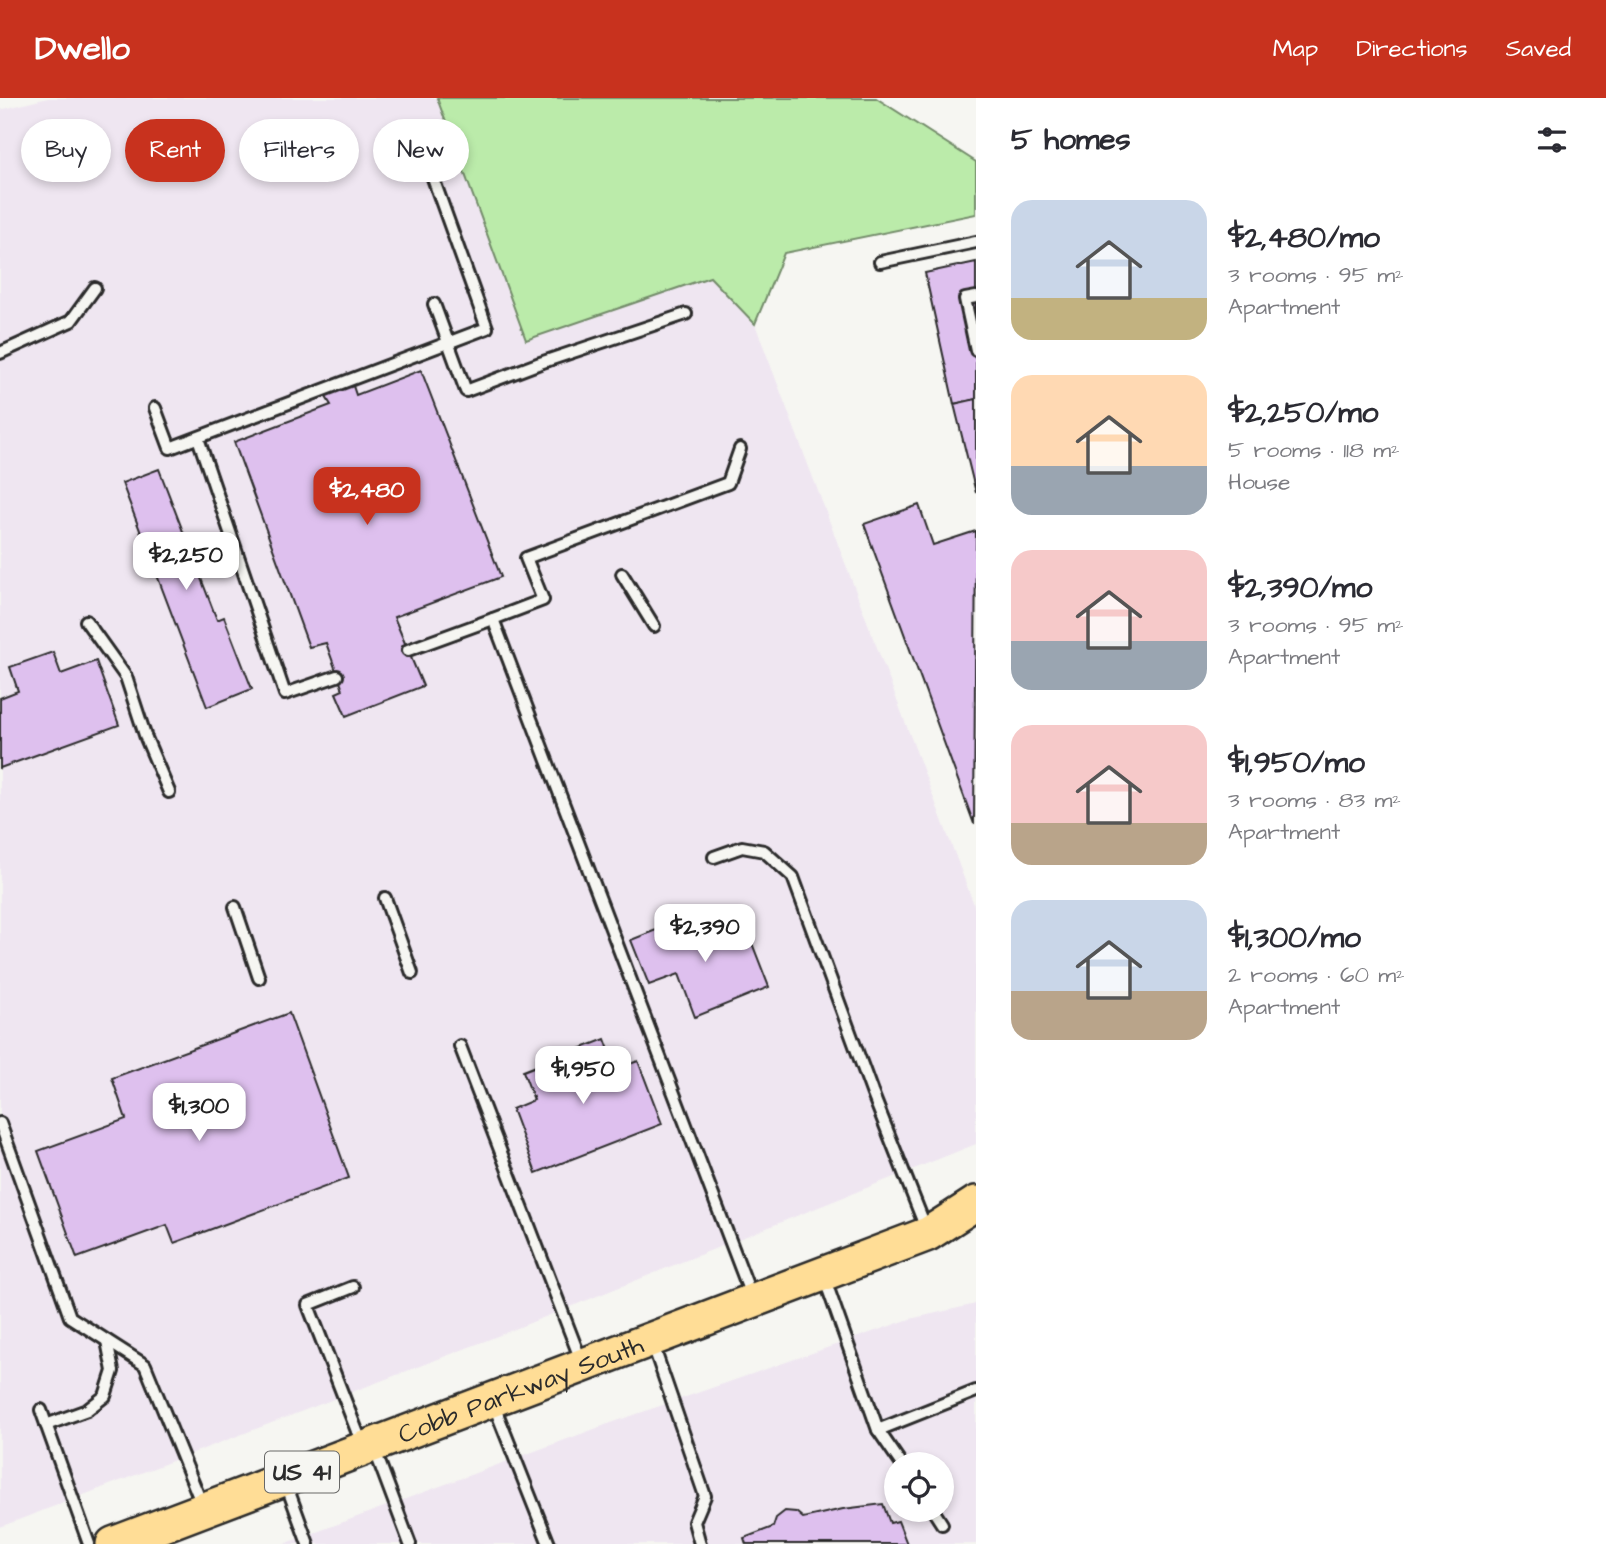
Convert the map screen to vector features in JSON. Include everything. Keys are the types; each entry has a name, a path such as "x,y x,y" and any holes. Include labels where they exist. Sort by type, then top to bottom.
{"main road":[{"name":"Cobb Parkway South","path":"113,1544 928,1234 976,1203"},
{"name":"Cobb Parkway South","path":"928,1234 976,1231"}],"lane":[{"path":"155,408 170,448 487,328 434,182"},
{"path":"880,262 976,242"},
{"path":"0,353 71,321 95,288"},
{"path":"976,297 965,299 976,350"},
{"path":"434,304 466,391 686,314"},
{"path":"198,438 285,694 337,676"},
{"path":"408,650 542,600 526,558 728,483 740,449"},
{"path":"622,574 654,626"},
{"path":"493,619 753,1301"},
{"path":"86,621 126,677 146,738 169,792"},
{"path":"714,857 742,847 764,850 793,877 872,1092 928,1234"},
{"path":"385,898 412,973"},
{"path":"235,908 259,978"},
{"path":"460,1046 583,1366"},
{"path":"0,1124 69,1317 145,1365 204,1509"},
{"path":"823,1274 878,1430 892,1452"},
{"path":"353,1287 308,1305 410,1544"},
{"path":"651,1340 705,1496 694,1522 700,1544"},
{"path":"46,1425 87,1410 104,1396 113,1371 107,1341"},
{"path":"878,1430 976,1391"},
{"path":"492,1400 549,1544"},
{"path":"41,1410 89,1544"},
{"path":"284,1479 308,1544"}],"shaded area":[{"path":"48,98 437,98 445,119 373,119 373,182 468,182 526,340 710,276 755,324 976,910 976,1144 485,1341 0,1527 0,110"},
{"path":"976,1304 976,1544 284,1544 608,1424 910,1319"}],"green space":[{"path":"437,98 876,98 976,162 976,214 784,253 755,324 710,277 526,340 468,182 469,119 445,119"}],"building":[{"path":"976,262 976,399 954,404 925,273"},
{"path":"421,370 501,577 394,617 423,686 346,716 336,693 343,690 326,643 309,647 234,442 331,405 324,394 352,383 356,395"},
{"path":"976,399 976,493 954,404"},
{"path":"159,469 217,620 224,617 252,689 207,707 122,483"},
{"path":"919,505 933,545 976,531 974,824 864,524"},
{"path":"53,652 61,674 96,661 119,725 0,768 0,698 18,691 10,667"},
{"path":"741,915 769,987 695,1017 679,974 649,985 631,940 666,926 672,942"},
{"path":"289,1013 349,1178 174,1243 167,1225 77,1258 38,1151 126,1119 112,1078"},
{"path":"605,1039 616,1069 638,1061 662,1124 536,1173 512,1109 534,1100 523,1071"},
{"path":"883,1504 884,1522 898,1522 907,1544 746,1544 744,1538 773,1527 776,1518 785,1511 796,1512 803,1518"}]}
